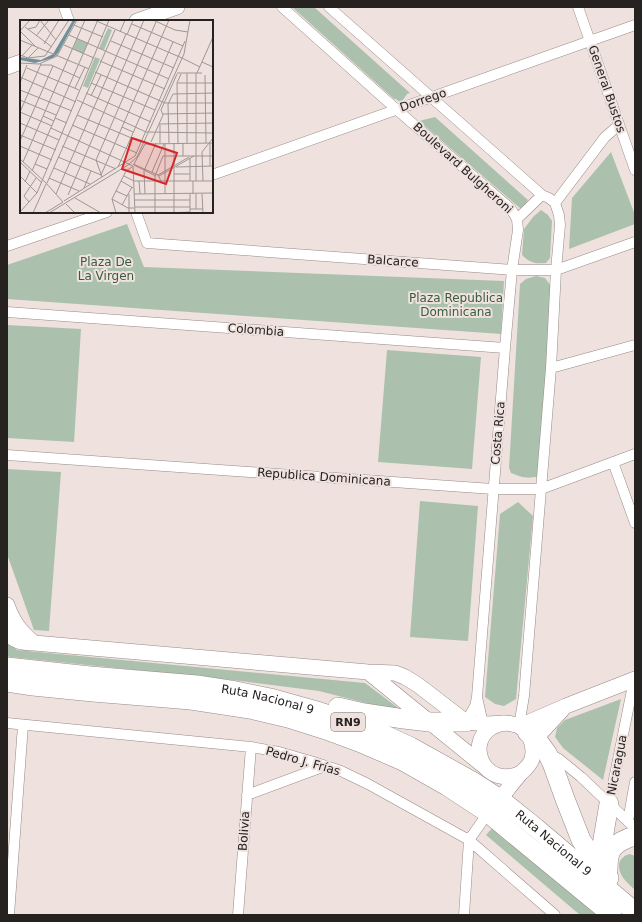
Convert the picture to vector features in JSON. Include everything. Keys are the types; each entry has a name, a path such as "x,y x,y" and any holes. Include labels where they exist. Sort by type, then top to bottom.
{"highway":[{"name":"Ruta Nacional 9","path":"7,667 197,685 236,691 270,698 320,712 391,738 472,781 494,806 612,915"},
{"name":"Ruta Nacional 9","path":"7,682 94,692 191,700 250,709 288,718 329,731 403,761 447,786 494,806 536,828 635,911"},
{"path":"270,698 314,701 364,713 429,722 475,723"},
{"path":"531,738 552,763 582,840 593,858 635,911"},
{"path":"607,876 602,854 602,845 609,804"},
{"path":"607,876 610,852 630,837 633,829"}],"street":[{"path":"64,7 69,20"},
{"path":"140,20 177,7"},
{"name":"Boulevard Bulgheroni","path":"282,7 511,209 517,219"},
{"path":"329,7 542,195 555,203 559,215 560,225 551,368 524,696 531,738 532,760 494,806 469,840 464,915"},
{"name":"General Bustos","path":"578,7 635,170"},
{"name":"Dorrego","path":"213,175 635,25"},
{"path":"7,67 20,62"},
{"path":"555,203 605,137 620,125"},
{"path":"517,219 542,195"},
{"path":"7,246 104,213"},
{"name":"Balcarce","path":"136,213 147,243 512,270 556,270 635,242"},
{"name":"Costa Rica","path":"475,723 505,348 512,270 518,230 517,219"},
{"name":"Colombia","path":"7,312 505,348"},
{"path":"551,368 635,345"},
{"name":"Republica Dominicana","path":"7,455 493,488 540,489 635,454"},
{"path":"613,462 635,523"},
{"path":"7,605 18,626 34,643"},
{"path":"7,632 12,638 21,643 395,673 418,685 475,723 509,723 531,738 581,777 633,829"},
{"path":"368,672 488,770 498,776 504,777 510,777 521,773"},
{"path":"531,738 566,706 634,679"},
{"name":"Nicaragua","path":"609,804 634,679"},
{"name":"Costa Rica","path":"477,697 475,706 475,723 480,742"},
{"path":"531,738 566,706"},
{"name":"Pedro J. Frías","path":"7,723 251,746 279,752 341,771 368,784 469,840 555,915"},
{"path":"488,770 481,760 479,748 480,742 489,729 498,724 504,723"},
{"path":"9,915 23,725"},
{"name":"Bolivia","path":"238,915 251,746"},
{"path":"247,795 325,766"},
{"name":"Nicaragua","path":"633,829 635,782"}],"green space":[{"path":"292,7 314,7 410,93 407,94 401,103 394,99"},
{"path":"435,117 528,200 521,209 419,121"},
{"path":"611,152 635,215 635,224 569,249 572,198"},
{"path":"541,210 548,215 552,221 550,258 546,263 530,261 522,255 524,229 533,217"},
{"name":"Plaza De La Virgen","path":"127,224 144,267 504,281 501,334 7,299 7,265"},
{"path":"536,276 545,278 551,286 540,476 528,478 511,473 509,468 520,284 526,279"},
{"path":"7,325 81,329 74,442 7,438"},
{"path":"387,350 481,357 472,469 378,462"},
{"path":"7,469 61,472 49,631 34,630 7,554"},
{"path":"420,501 478,506 468,641 410,637"},
{"path":"518,502 533,516 516,699 504,706 495,704 485,697 500,514"},
{"path":"7,643 17,650 365,683 405,713 319,691 241,681 10,657 7,656"},
{"path":"621,699 603,780 563,748 555,737 557,728 565,720"},
{"path":"494,826 600,915 580,915 486,835"},
{"path":"630,854 635,856 635,890 621,875 619,867 622,858"}],"park label":[{"name":"Plaza Republica Dominicana","path":"456,305"}]}
